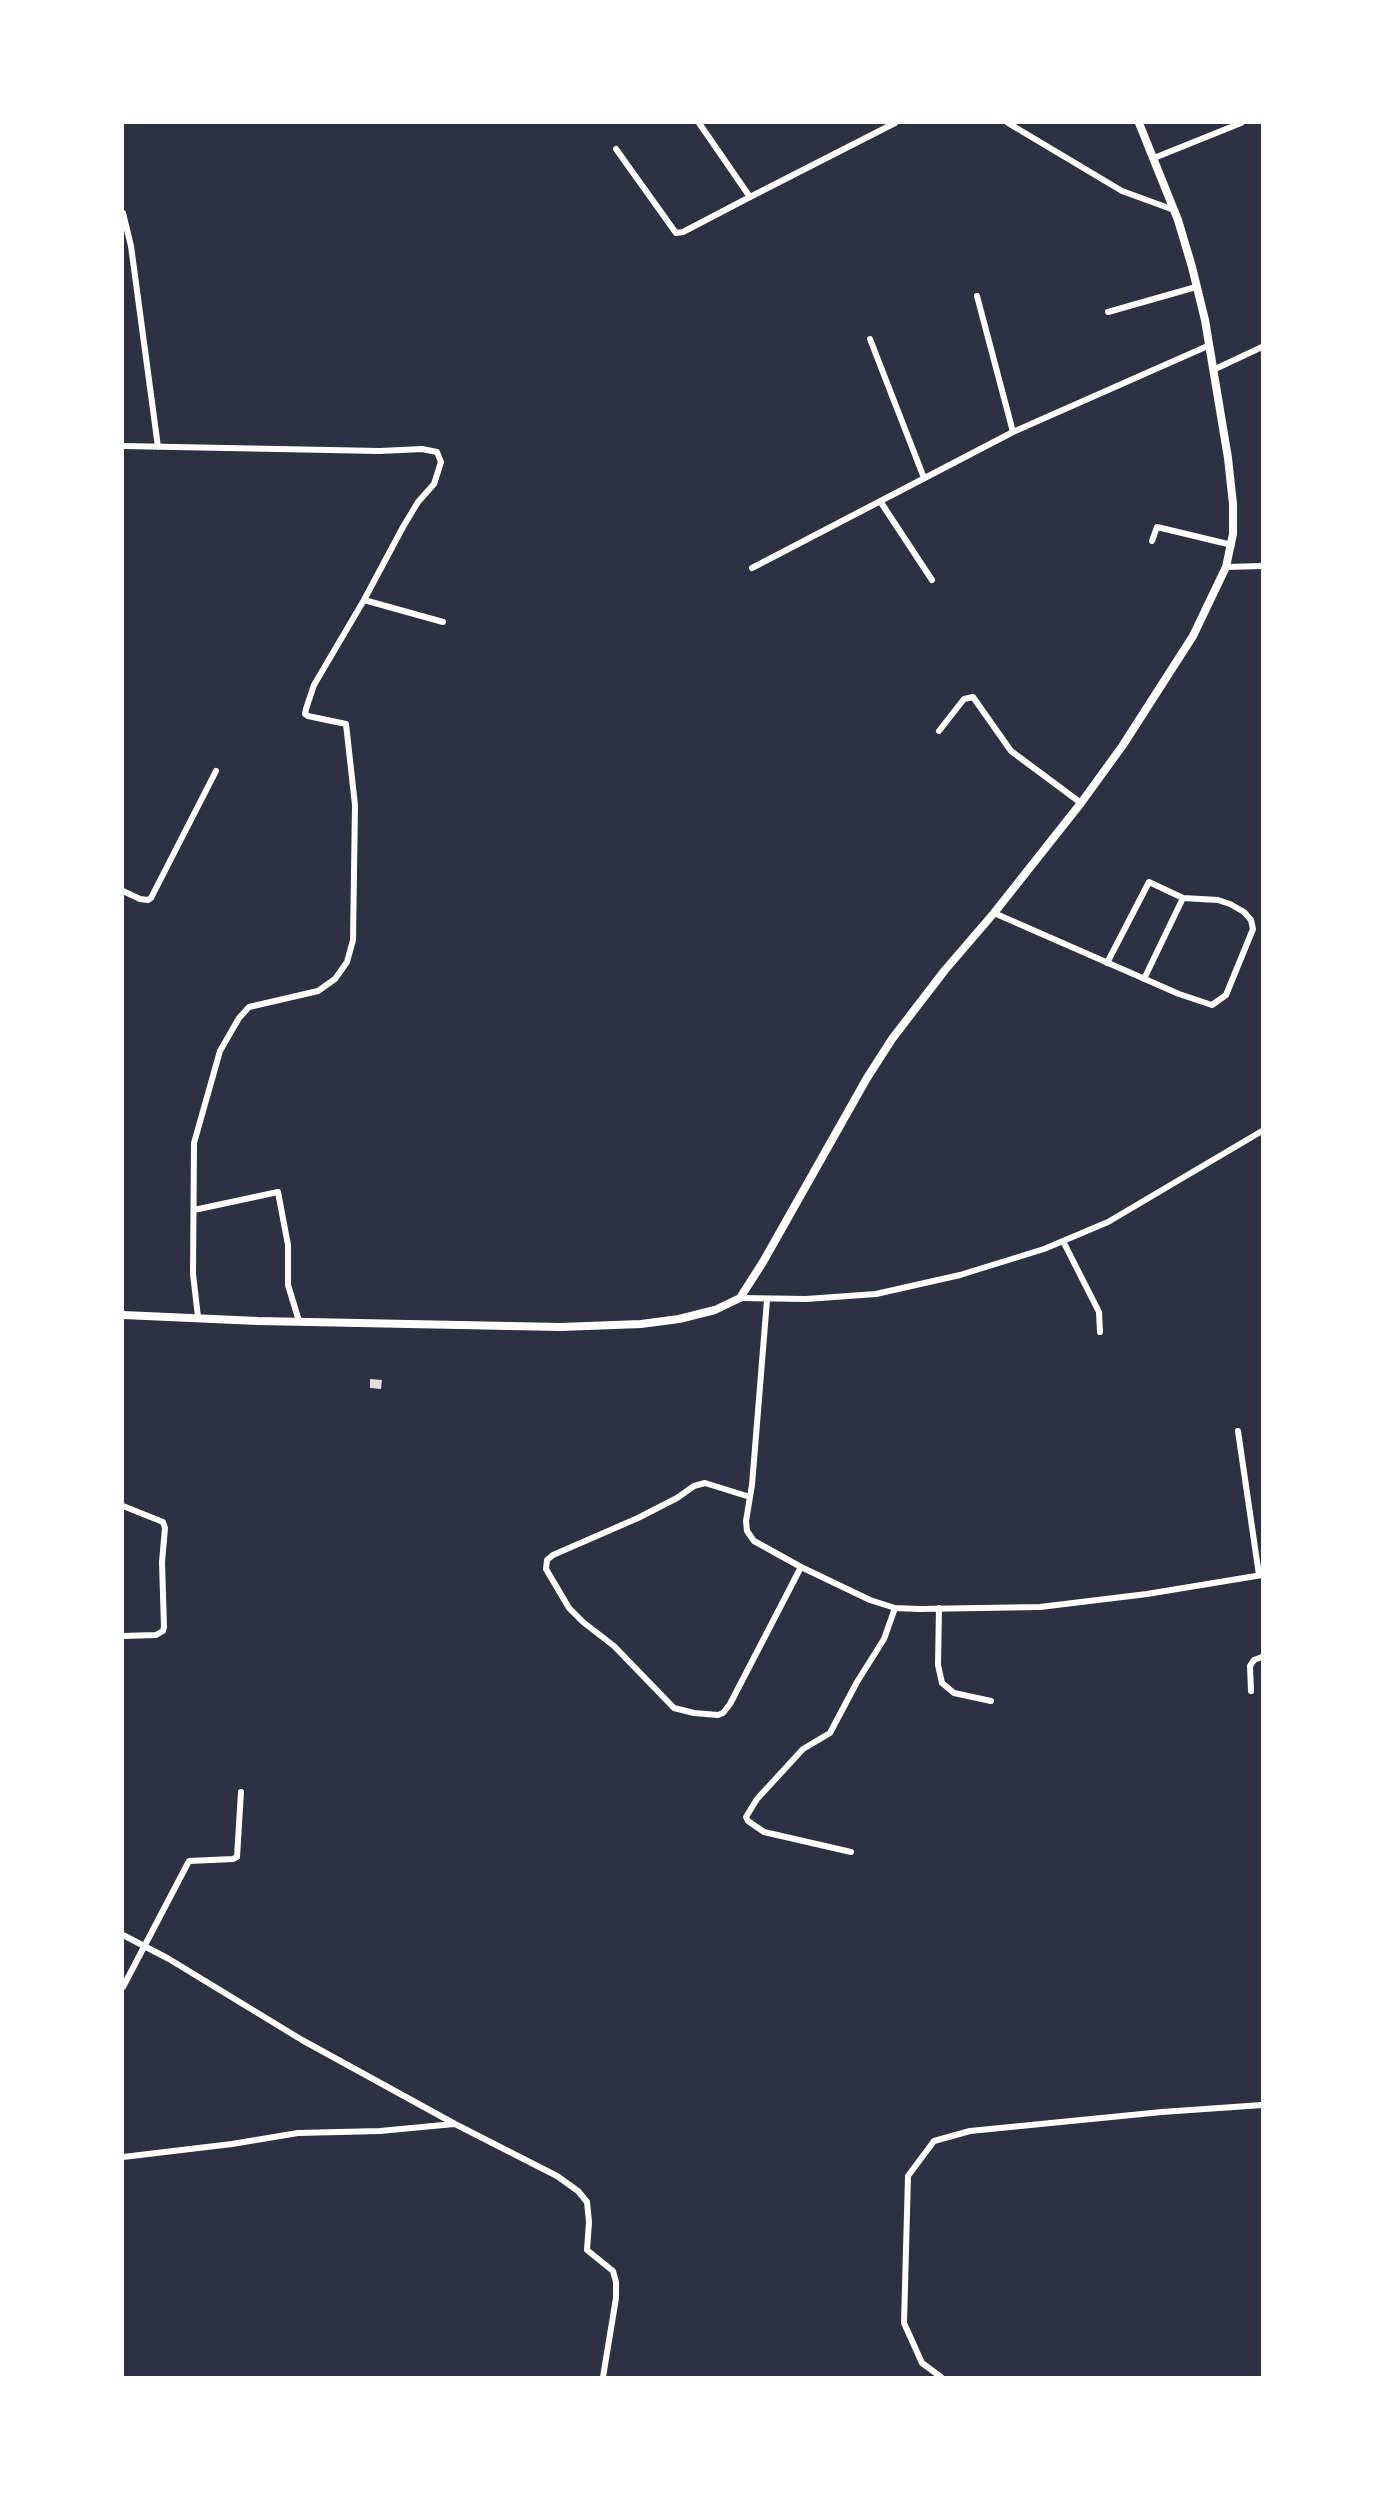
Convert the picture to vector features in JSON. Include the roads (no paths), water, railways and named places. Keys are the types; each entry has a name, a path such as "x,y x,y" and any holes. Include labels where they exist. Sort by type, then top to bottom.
{"street":[{"path":"699,123 750,197"},
{"path":"616,149 676,233 683,232 895,123"},
{"path":"1008,123 1122,191 1174,210"},
{"path":"740,1298 763,1262 867,1078 892,1039 1081,803 1129,736 1193,636 1226,567 1232,545 1233,504 1210,345 1192,267 1174,210 1139,123"},
{"path":"1154,158 1241,123"},
{"path":"123,213 131,246 158,447"},
{"path":"1108,312 1196,287"},
{"path":"977,296 1013,432"},
{"path":"870,339 924,478"},
{"path":"752,568 1013,432 1210,345"},
{"path":"1213,370 1262,347"},
{"path":"123,446 380,451 422,449 437,452 441,462 437,478 418,502 315,685 305,714 346,724 355,805 355,896 350,952 342,971 318,991 249,1007 239,1018 220,1051 199,1119 193,1159 193,1274 198,1317"},
{"path":"880,501 932,580"},
{"path":"1152,541 1156,527 1232,545"},
{"path":"1226,567 1262,568"},
{"path":"364,600 443,622"},
{"path":"939,731 964,699 973,697 1011,751 1081,803"},
{"path":"123,891 140,899 151,898 216,771"},
{"path":"993,913 1107,963 1179,994 1212,1005 1226,995 1253,929 1251,920 1244,912 1230,904 1218,900 1183,898 1149,882 1107,963"},
{"path":"1144,979 1183,898"},
{"path":"123,1316 560,1327 641,1324 679,1319 715,1310 740,1298 767,1300 876,1294 960,1275 1064,1241 1108,1222 1262,1131"},
{"path":"194,1210 278,1192 288,1245 288,1285 299,1322"},
{"path":"1064,1241 1099,1312 1100,1332"},
{"path":"767,1300 746,1521 747,1531 754,1541 801,1567 870,1600 894,1608 1040,1607 1147,1594 1260,1575 1238,1431"},
{"path":"750,1497 705,1483 694,1486 677,1498 638,1518 553,1555 547,1560 546,1569 569,1608 614,1646 674,1708 718,1715 723,1713 730,1704 801,1567"},
{"path":"123,1506 163,1522 165,1528 162,1562 163,1631 156,1635 123,1636"},
{"path":"851,1852 764,1832 746,1817 758,1799 803,1749 830,1734 857,1682 884,1639 894,1608"},
{"path":"939,1608 938,1665 942,1683 954,1693 991,1701"},
{"path":"1251,1691 1251,1666 1254,1660 1262,1657"},
{"path":"123,1987 189,1861 237,1857 241,1791"},
{"path":"123,1935 302,2040 572,2185 586,2202 589,2222 587,2250 613,2271 616,2282 616,2298 603,2377"},
{"path":"941,2377 922,2362 904,2324 908,2176 934,2141 970,2131 1162,2112 1262,2105"},
{"path":"123,2157 232,2144 298,2133 380,2131 455,2124"}]}
